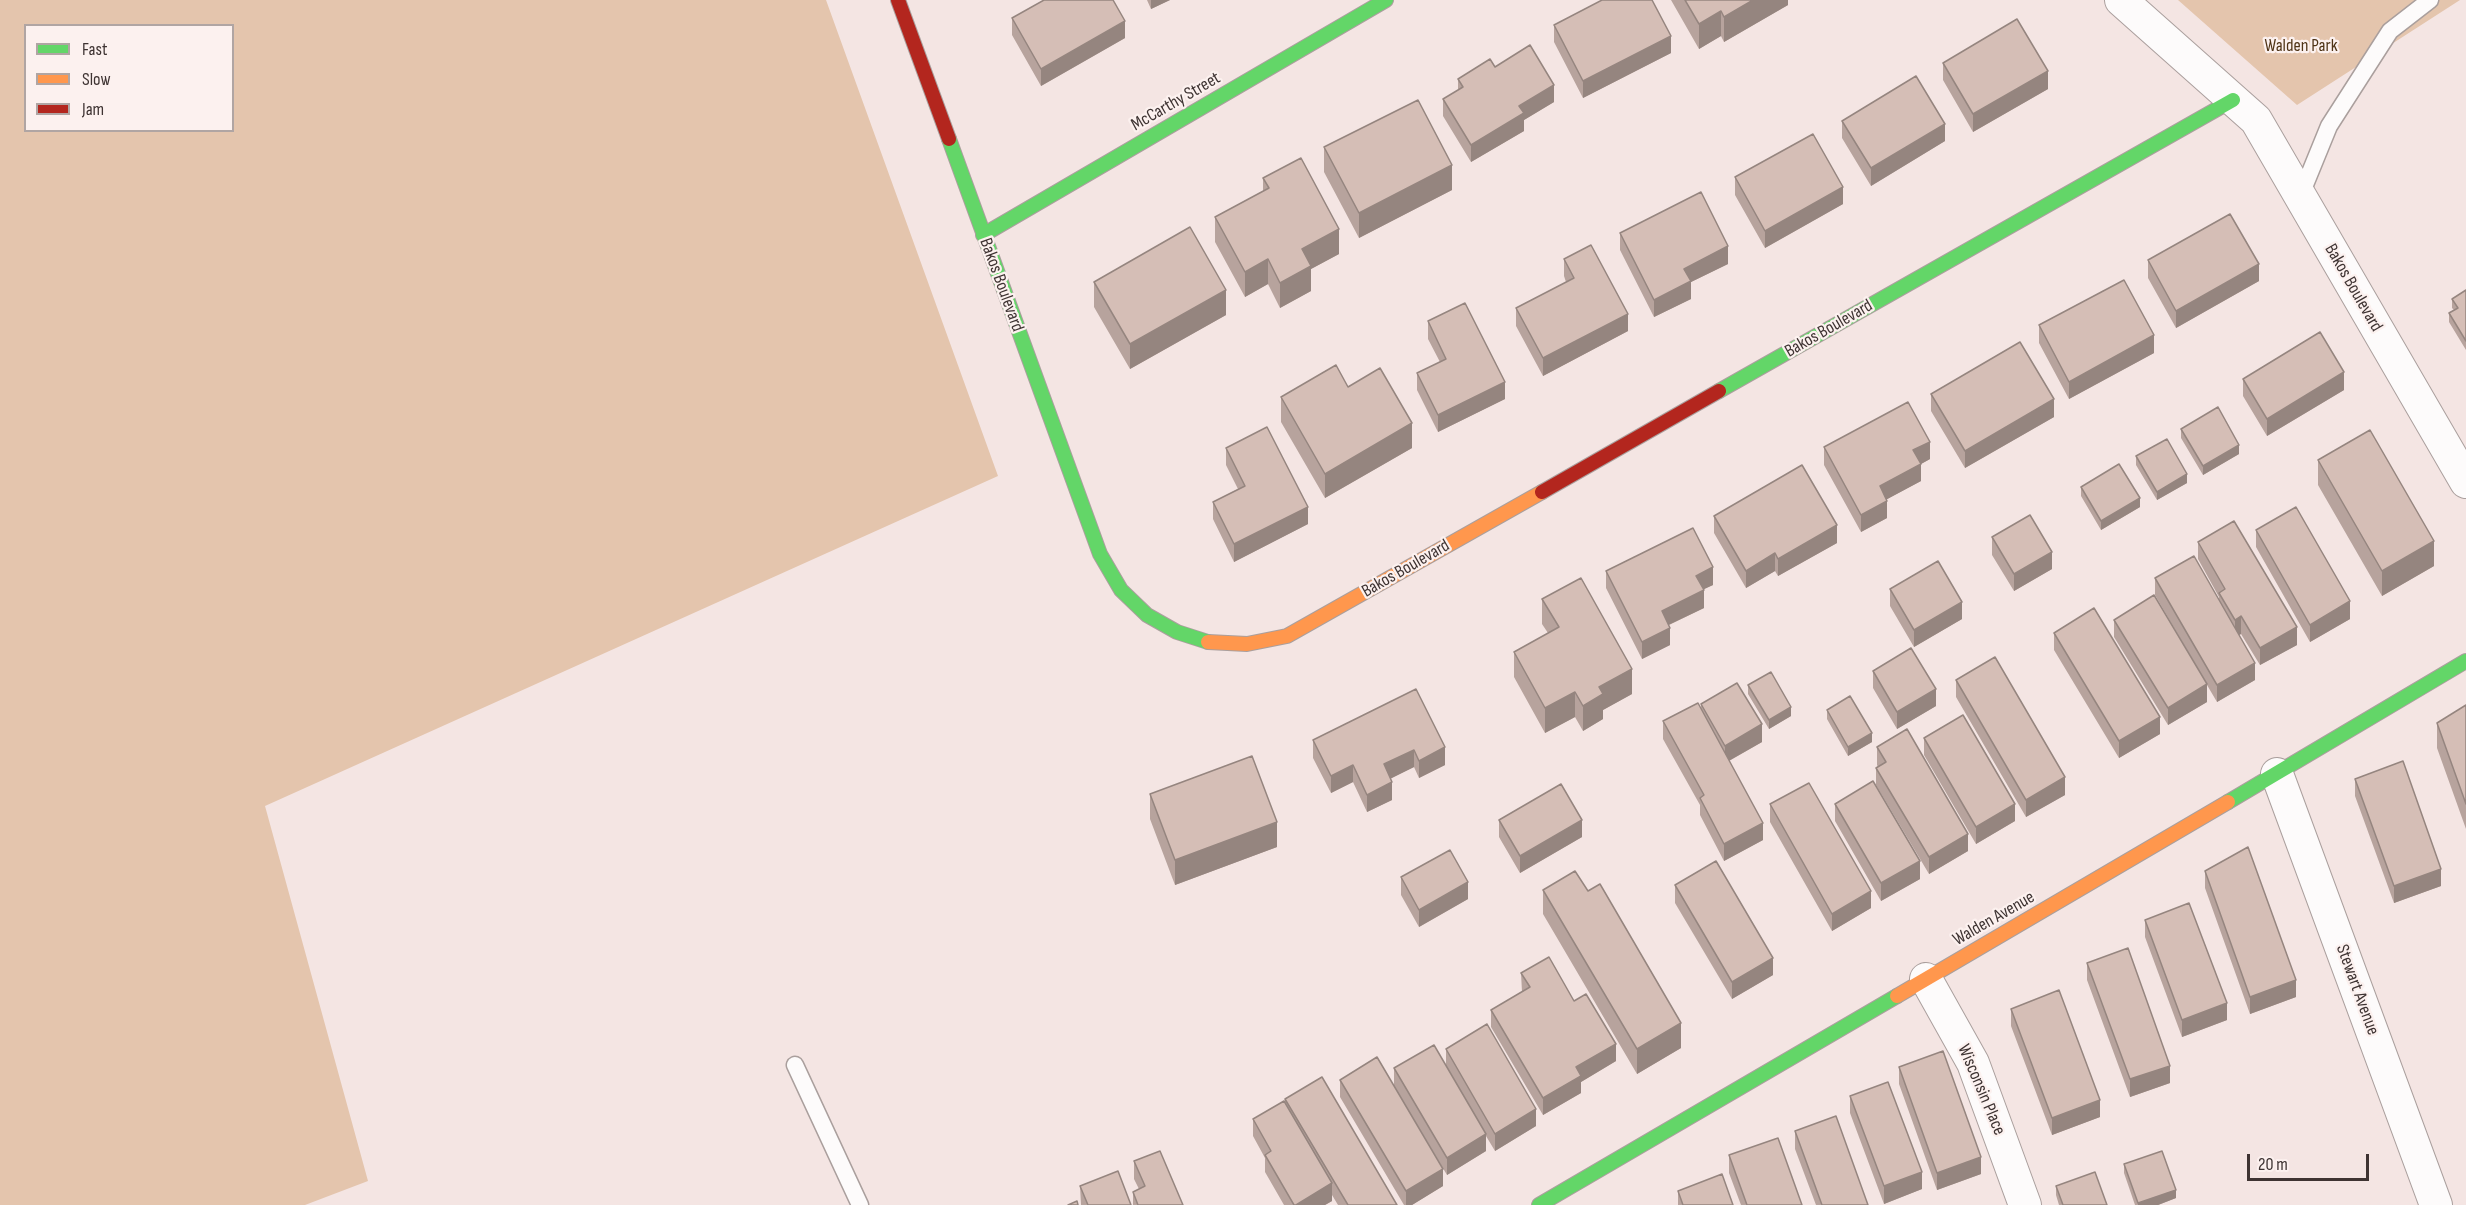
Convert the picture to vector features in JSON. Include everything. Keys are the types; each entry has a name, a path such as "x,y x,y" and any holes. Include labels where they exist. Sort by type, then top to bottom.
{"street":[{"name":"Bakos Boulevard","path":"898,0 1100,554 1121,590 1147,615 1177,632 1212,643 1247,644 1287,636 2233,100"},
{"name":"McCarthy Street","path":"983,235 1386,0"},
{"name":"Bakos Boulevard","path":"2121,0 2256,120 2466,482"},
{"name":"Walden Avenue","path":"1539,1205 2277,774 2466,660"},
{"name":"Stewart Avenue","path":"2277,774 2436,1205"},
{"name":"Wisconsin Place","path":"1926,980 1973,1064 2025,1205"}],"lane":[{"path":"2300,197 2329,126 2390,31 2430,0"},
{"path":"795,1065 860,1205"}],"green space":[{"path":"0,0 826,0 998,476 265,806 368,1181 305,1205 0,1205"},
{"name":"Walden Park","path":"2178,0 2460,0 2297,105"}],"building":[{"path":"1044,0 1113,0 1125,21 1041,69 1012,18"},
{"path":"1602,0 1652,0 1671,36 1583,81 1554,25"},
{"path":"1685,0 1753,0 1724,17 1721,11 1699,24"},
{"path":"2017,19 2048,71 1973,114 1943,63"},
{"path":"1530,45 1554,85 1519,106 1524,113 1471,145 1443,99 1463,87 1458,79 1490,59 1495,67"},
{"path":"1916,76 1945,124 1871,168 1842,121"},
{"path":"1418,100 1452,165 1359,213 1324,147"},
{"path":"1813,134 1843,187 1765,231 1735,177"},
{"path":"1301,158 1339,229 1302,249 1311,266 1280,283 1268,259 1245,272 1215,217 1269,188 1263,178"},
{"path":"1701,192 1728,246 1684,269 1691,281 1654,300 1620,233"},
{"path":"2230,214 2259,264 2176,311 2148,260"},
{"path":"1190,227 1226,290 1130,344 1094,282"},
{"path":"1591,245 1628,314 1543,358 1516,308 1574,278 1564,259"},
{"path":"2124,280 2154,335 2069,382 2039,325"},
{"path":"2466,290 2466,341 2449,313 2458,308 2452,299"},
{"path":"1465,303 1505,382 1438,415 1417,373 1446,359 1428,321"},
{"path":"2320,332 2344,372 2267,419 2243,379"},
{"path":"2020,342 2054,399 1965,451 1931,394"},
{"path":"1336,365 1348,387 1380,368 1412,423 1325,474 1281,397"},
{"path":"1908,402 1930,442 1913,450 1921,464 1880,486 1887,501 1861,515 1824,447"},
{"path":"2218,407 2239,445 2203,466 2181,429"},
{"path":"1267,427 1308,507 1234,544 1213,502 1245,486 1226,448"},
{"path":"2370,430 2434,541 2382,571 2318,460"},
{"path":"2167,439 2187,474 2157,492 2136,456"},
{"path":"2119,464 2140,498 2101,521 2081,487"},
{"path":"1802,465 1837,525 1778,559 1775,553 1746,571 1714,516"},
{"path":"2296,507 2350,601 2310,625 2256,530"},
{"path":"2030,515 2052,552 2014,574 1992,537"},
{"path":"2234,521 2297,627 2260,648 2241,616 2235,620 2219,593 2225,589 2198,542"},
{"path":"1693,528 1713,567 1696,576 1704,590 1662,611 1670,628 1642,642 1606,571"},
{"path":"2194,556 2255,663 2217,685 2155,578"},
{"path":"1938,561 1962,602 1914,630 1890,589"},
{"path":"1581,578 1632,669 1599,687 1603,694 1583,706 1575,692 1545,708 1514,652 1559,627 1542,599"},
{"path":"2154,595 2207,684 2168,708 2114,620"},
{"path":"2094,608 2160,717 2119,741 2054,633"},
{"path":"1911,648 1936,689 1897,712 1873,671"},
{"path":"1995,657 2065,777 2026,800 1956,680"},
{"path":"1771,672 1791,707 1769,720 1748,685"},
{"path":"1737,683 1762,724 1725,746 1701,704"},
{"path":"1416,689 1445,747 1419,761 1414,750 1384,764 1392,782 1367,795 1353,765 1331,776 1313,740"},
{"path":"1850,696 1872,733 1848,747 1827,710"},
{"path":"1698,703 1763,823 1724,844 1700,798 1704,795 1663,721"},
{"path":"2466,705 2466,804 2437,723"},
{"path":"1963,715 2015,804 1976,827 1924,738"},
{"path":"1907,729 1968,834 1929,857 1876,768 1886,762 1877,747"},
{"path":"1252,756 1277,822 1175,860 1150,794"},
{"path":"2403,761 2441,869 2394,886 2355,779"},
{"path":"1873,781 1920,861 1881,883 1835,804"},
{"path":"1809,783 1871,891 1832,914 1770,804"},
{"path":"1561,784 1582,820 1520,856 1499,820"},
{"path":"2248,847 2296,980 2250,997 2205,871"},
{"path":"1450,850 1468,882 1419,910 1401,877"},
{"path":"1716,861 1773,958 1732,982 1675,885"},
{"path":"1575,871 1588,891 1600,884 1681,1023 1637,1049 1543,890"},
{"path":"2189,903 2227,1003 2182,1020 2145,920"},
{"path":"2128,948 2170,1066 2130,1079 2087,963"},
{"path":"1549,957 1574,1001 1586,994 1616,1044 1576,1067 1581,1076 1543,1098 1491,1010 1530,987 1521,973"},
{"path":"2059,990 2100,1100 2052,1118 2011,1009"},
{"path":"1487,1024 1536,1109 1495,1134 1446,1049"},
{"path":"1434,1045 1486,1134 1447,1158 1394,1068"},
{"path":"1943,1051 1981,1157 1937,1173 1899,1067"},
{"path":"1377,1057 1443,1169 1406,1191 1340,1080"},
{"path":"1322,1077 1397,1205 1348,1205 1285,1099"},
{"path":"1888,1082 1922,1172 1884,1186 1850,1096"},
{"path":"1284,1101 1332,1183 1296,1205 1265,1155 1271,1151 1253,1119"},
{"path":"1836,1116 1868,1205 1822,1205 1795,1131"},
{"path":"1778,1138 1802,1205 1747,1205 1729,1155"},
{"path":"1160,1151 1183,1205 1138,1205 1133,1192 1145,1186 1134,1161"},
{"path":"2162,1151 2176,1190 2138,1203 2124,1164"},
{"path":"1118,1171 1131,1205 1088,1205 1080,1186"},
{"path":"2095,1172 2107,1205 2063,1205 2056,1186"},
{"path":"1722,1174 1733,1205 1683,1205 1678,1191"}],"traffic: fast":[{"path":"983,235 1386,0"},
{"path":"1719,391 2233,100"},
{"path":"949,139 1100,554 1121,590 1147,615 1177,632 1208,642"},
{"path":"2228,802 2466,661"},
{"path":"1539,1205 1897,996"}],"traffic: slow":[{"path":"1208,642 1247,644 1287,636 1542,492"},
{"path":"1897,996 2228,802"}],"traffic: jam":[{"path":"898,0 949,139"},
{"path":"1542,492 1719,391"}]}
